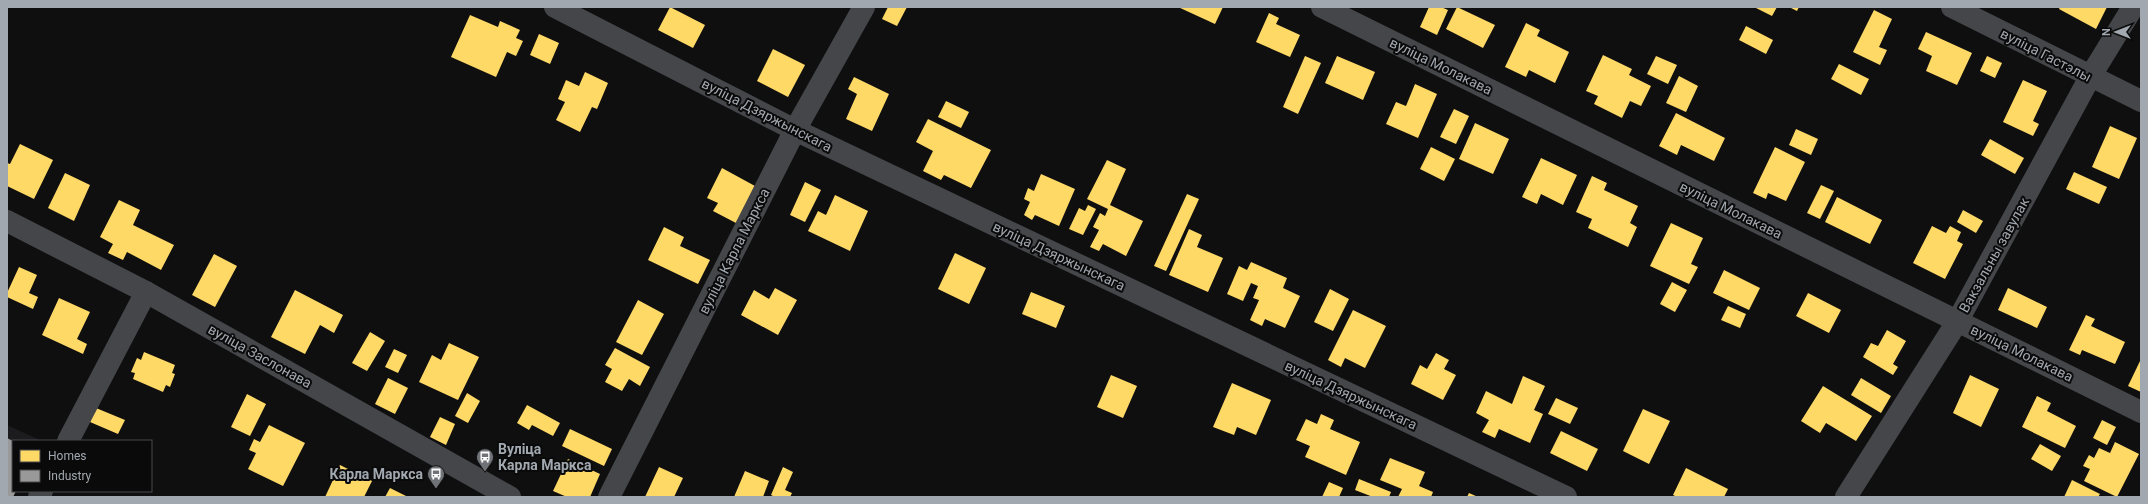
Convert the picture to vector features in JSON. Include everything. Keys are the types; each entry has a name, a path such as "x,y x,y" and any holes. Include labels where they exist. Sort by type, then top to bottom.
{"street":[{"name":"вуліца Дзяржынскага","path":"555,7 795,130 1566,497"},
{"name":"вуліца Карла Маркса","path":"610,497 795,130 864,7"},
{"name":"вуліца Молакава","path":"1322,7 2141,412"},
{"name":"вуліца Гастэлы","path":"1952,7 2090,77 2141,101"},
{"name":"Вакзальны завулак","path":"1846,497 1957,322 2090,77 2133,7"},
{"name":"вуліца Заслонава","path":"7,221 146,292 510,497"},
{"path":"69,440 146,292"}],"shaded area":[{"path":"7,425 40,440 12,440 12,492 16,492 13,497 7,497"}],"building: Homes":[{"path":"670,7 705,25 693,48 658,30"},
{"path":"888,7 907,7 897,26 882,19"},
{"path":"1178,7 1223,7 1215,24"},
{"path":"1429,7 1441,7 1448,10 1437,35 1420,27"},
{"path":"1457,7 1495,25 1483,48 1446,29"},
{"path":"1754,7 1777,7 1772,16"},
{"path":"1789,7 1799,7 1797,11"},
{"path":"2060,7 2107,7 2096,29 2059,9"},
{"path":"1874,10 1892,19 1879,47 1887,50 1880,65 1853,52"},
{"path":"1269,13 1279,18 1276,24 1300,35 1290,57 1256,42"},
{"path":"470,15 498,27 500,21 520,30 516,38 523,41 516,56 507,52 496,77 451,57"},
{"path":"1526,23 1540,30 1537,36 1569,52 1555,83 1529,70 1526,77 1505,67"},
{"path":"1746,26 1773,40 1766,54 1739,40"},
{"path":"1926,32 1972,53 1957,85 1926,71 1932,56 1918,49"},
{"path":"539,34 559,43 550,64 530,55"},
{"path":"773,49 805,65 788,97 757,81"},
{"path":"1603,55 1632,69 1629,75 1651,86 1641,106 1630,101 1622,118 1594,104 1598,96 1586,91"},
{"path":"1305,56 1321,63 1298,114 1283,107"},
{"path":"1337,56 1375,72 1363,100 1325,83"},
{"path":"1656,56 1677,65 1668,84 1647,74"},
{"path":"1987,56 2002,63 1995,78 1980,71"},
{"path":"1839,64 1869,79 1861,95 1831,79"},
{"path":"585,72 608,83 597,109 592,107 580,132 556,120 565,102 558,99 566,80 579,86"},
{"path":"1679,76 1698,86 1686,112 1666,103"},
{"path":"854,77 889,94 872,131 846,119 857,94 848,89"},
{"path":"2023,80 2047,91 2033,121 2039,124 2033,136 2003,122"},
{"path":"1415,84 1437,94 1418,138 1386,124 1396,102 1406,106"},
{"path":"946,101 969,112 961,128 938,117"},
{"path":"1454,109 1469,116 1456,144 1440,137"},
{"path":"1676,113 1725,138 1714,161 1681,145 1677,155 1659,146"},
{"path":"928,119 991,150 971,188 944,175 941,180 923,171 933,151 916,142"},
{"path":"1475,123 1509,139 1493,174 1459,159"},
{"path":"2110,126 2137,138 2119,179 2092,167"},
{"path":"1796,129 1818,139 1811,155 1789,145"},
{"path":"1990,139 2024,158 2015,174 1981,155"},
{"path":"20,144 53,160 34,199 7,186 7,163 10,164"},
{"path":"1431,147 1455,159 1444,181 1420,169"},
{"path":"1775,147 1805,162 1786,201 1768,193 1766,199 1753,193"},
{"path":"1541,158 1577,175 1563,205 1541,194 1537,204 1522,197"},
{"path":"1107,160 1126,169 1110,205 1143,221 1126,256 1103,244 1099,251 1090,247 1099,230 1093,227 1100,213 1105,216 1108,209 1087,199"},
{"path":"722,168 755,186 736,223 713,211 718,203 707,198"},
{"path":"2074,172 2107,187 2099,204 2066,189"},
{"path":"65,173 90,185 74,221 48,208"},
{"path":"1041,174 1075,189 1059,226 1035,215 1032,220 1024,215 1030,202 1024,199 1028,188 1034,191"},
{"path":"1592,176 1607,183 1604,190 1638,206 1630,223 1637,227 1628,247 1588,228 1592,219 1576,212"},
{"path":"805,182 821,190 805,222 790,215"},
{"path":"1821,185 1834,191 1820,219 1807,213"},
{"path":"1187,194 1199,199 1166,271 1154,266"},
{"path":"835,195 868,211 850,251 808,231 818,211 826,215"},
{"path":"1837,197 1882,220 1870,244 1825,222"},
{"path":"119,200 140,210 133,225 174,245 161,270 127,252 123,260 108,253 113,244 100,237"},
{"path":"1088,205 1096,209 1083,235 1069,229 1079,208 1085,211"},
{"path":"1963,210 1983,221 1976,233 1957,222"},
{"path":"1671,223 1703,238 1691,264 1698,267 1689,284 1650,266"},
{"path":"1932,226 1946,233 1950,226 1961,232 1957,241 1963,244 1945,279 1913,263"},
{"path":"664,227 684,237 680,246 710,260 698,284 648,260"},
{"path":"1189,229 1202,235 1197,247 1223,258 1208,292 1169,275"},
{"path":"955,253 986,268 969,304 938,289"},
{"path":"214,254 237,266 215,307 192,295"},
{"path":"1251,262 1287,278 1283,288 1300,296 1285,328 1265,319 1262,326 1250,320 1259,300 1253,298 1258,286 1251,283 1243,301 1227,294 1239,266 1247,270"},
{"path":"19,267 37,275 29,293 38,297 33,309 7,297 7,293"},
{"path":"1724,270 1760,288 1749,310 1713,293"},
{"path":"1672,282 1687,290 1675,312 1660,304"},
{"path":"775,288 797,300 778,335 741,315 754,290 769,299"},
{"path":"2008,288 2047,307 2037,328 1998,310"},
{"path":"1330,289 1349,299 1333,331 1314,322"},
{"path":"295,290 343,315 334,333 320,325 305,354 271,337"},
{"path":"1031,292 1065,306 1056,328 1022,314"},
{"path":"1808,293 1841,310 1829,333 1796,316"},
{"path":"59,298 90,312 77,339 87,344 83,354 42,335"},
{"path":"638,300 664,314 642,355 616,342"},
{"path":"1728,306 1746,314 1740,328 1721,320"},
{"path":"1353,310 1386,326 1365,368 1345,358 1341,367 1328,360"},
{"path":"2086,315 2095,319 2091,326 2125,342 2115,364 2082,350 2080,355 2069,350"},
{"path":"1887,330 1906,341 1893,364 1898,367 1893,375 1863,357 1871,343 1878,346"},
{"path":"370,332 385,341 367,371 352,363"},
{"path":"449,343 479,357 458,400 419,382 432,355 441,360"},
{"path":"615,348 650,367 640,386 629,379 622,391 605,382 612,369 605,365"},
{"path":"394,349 407,355 398,373 385,367"},
{"path":"144,352 175,365 172,373 175,374 170,387 166,385 163,392 133,379 135,373 131,372 137,358 141,360"},
{"path":"1436,353 1449,360 1444,369 1456,375 1443,400 1411,384 1420,365 1427,369"},
{"path":"2141,359 2141,392 2128,386"},
{"path":"1111,375 1137,386 1123,418 1097,407"},
{"path":"1970,375 1999,389 1981,427 1953,413"},
{"path":"1523,376 1545,386 1534,410 1543,414 1530,443 1499,429 1495,438 1482,432 1489,420 1476,413 1486,391 1512,404"},
{"path":"388,378 408,388 395,414 375,404"},
{"path":"1861,378 1891,396 1881,413 1851,395"},
{"path":"1232,383 1271,400 1256,435 1237,427 1234,435 1213,427"},
{"path":"1823,386 1872,416 1856,441 1826,423 1820,433 1801,421"},
{"path":"467,393 480,401 468,423 455,416"},
{"path":"247,394 266,404 250,436 231,427"},
{"path":"2037,396 2051,403 2047,411 2076,426 2065,448 2022,427"},
{"path":"1556,398 1578,408 1570,424 1548,414"},
{"path":"527,405 560,423 553,436 532,425 529,430 517,423"},
{"path":"96,408 125,420 118,434 90,422"},
{"path":"1643,409 1670,421 1649,464 1623,451"},
{"path":"1321,414 1334,420 1330,429 1360,442 1346,475 1305,457 1310,446 1296,440 1306,419 1317,424"},
{"path":"440,417 455,424 446,445 430,437"},
{"path":"2102,420 2116,427 2107,445 2093,438"},
{"path":"269,425 305,443 283,486 248,469 256,453 249,450 254,439 260,442"},
{"path":"570,429 612,449 604,466 562,446"},
{"path":"1561,431 1598,449 1587,471 1550,453"},
{"path":"2115,442 2139,454 2117,497 2084,481 2090,469 2083,466 2089,455 2094,458 2099,448 2110,453"},
{"path":"2040,444 2061,456 2052,471 2031,459"},
{"path":"1390,458 1425,472 1419,486 1433,492 1431,497 1398,497 1402,489 1380,480"},
{"path":"568,459 600,474 590,497 567,497 553,491"},
{"path":"340,465 372,481 364,497 325,497"},
{"path":"659,467 683,478 674,497 645,497"},
{"path":"783,467 793,472 785,490 792,493 790,497 775,497 771,495"},
{"path":"1686,468 1728,489 1724,497 1677,497 1673,495"},
{"path":"745,471 769,481 763,497 734,497"},
{"path":"1359,479 1391,492 1389,497 1373,497 1355,490"},
{"path":"2072,480 2100,494 2098,497 2064,497"},
{"path":"1329,482 1343,488 1339,497 1322,497"},
{"path":"390,488 406,496 385,497"},
{"path":"1469,493 1478,497 1467,497"}],"building: Industry":[{"path":"7,438 12,440 12,492 16,492 13,497 7,497"}],"place":[{"name":"Вуліца Карла Маркса","path":"485,472"},
{"name":"Карла Маркса","path":"436,489"}]}
